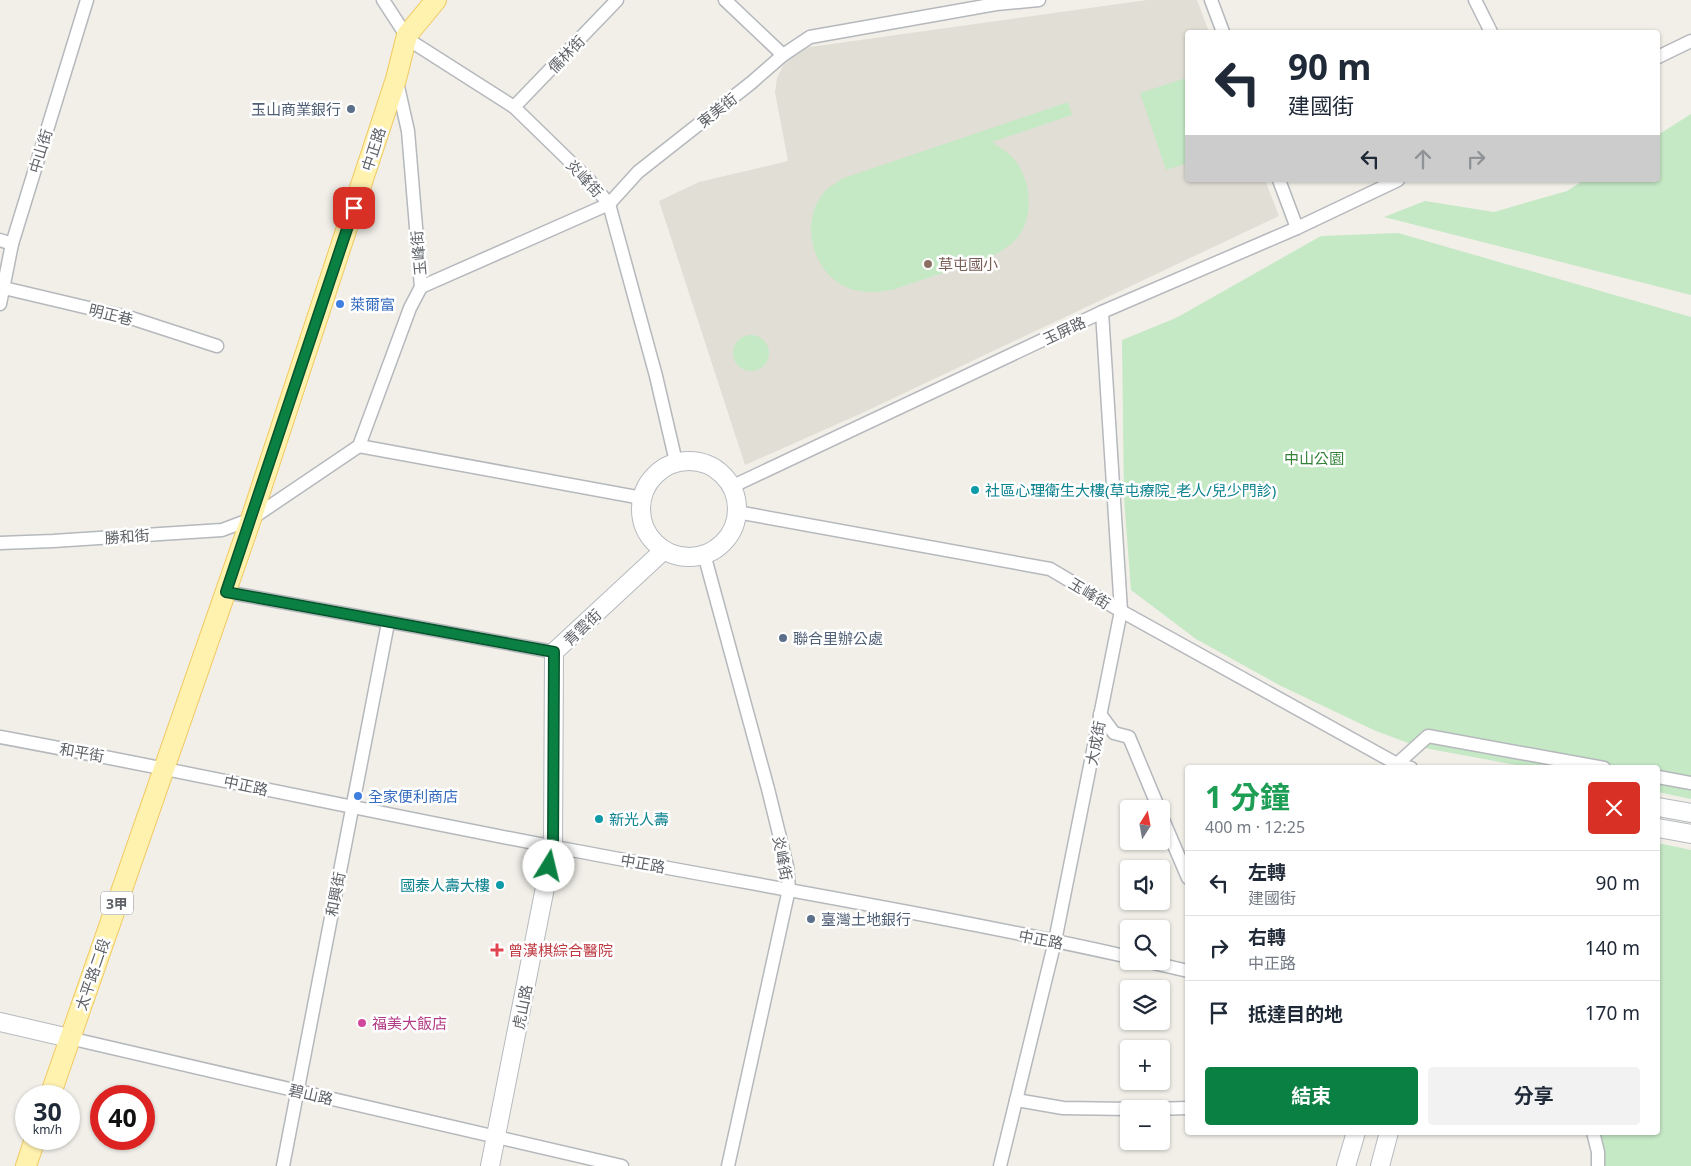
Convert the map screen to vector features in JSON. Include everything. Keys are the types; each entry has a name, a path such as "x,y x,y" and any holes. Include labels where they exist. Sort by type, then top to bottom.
{"main road":[{"name":"中正路","path":"165,767 251,519 396,79 407,35 436,0"},
{"name":"太平路二段","path":"54,1085 165,767"},
{"path":"26,1166 31,1150"}],"street":[{"name":"中山街","path":"0,304 4,288 6,242 86,0"},
{"name":"炎峰街","path":"384,0 409,40 514,107 589,180 609,204 656,376 676,462"},
{"name":"儒林街","path":"514,107 617,0"},
{"path":"725,0 783,55"},
{"name":"東美街","path":"421,287 609,204 638,172 752,83 783,55 810,37 995,2 1039,0"},
{"path":"1211,0 1222,30"},
{"path":"1475,0 1490,30"},
{"path":"1660,55 1691,41"},
{"name":"玉峰街","path":"359,446 410,308 421,287 408,131 396,79"},
{"path":"1280,182 1297,228"},
{"name":"玉屏路","path":"732,487 1102,312 1297,228 1394,182"},
{"name":"明正巷","path":"4,288 131,318 217,346"},
{"name":"大成街","path":"1000,1166 1055,941 1121,611 1102,312"},
{"path":"251,519 359,446 642,498"},
{"path":"692,461 708,465 722,474 732,487 737,512 734,526 727,538 717,548 704,554 690,557 677,555 664,550 652,540 644,528 641,513 642,498 646,486 664,467 676,462 692,461"},
{"name":"玉峰街","path":"737,512 1050,569 1121,611 1400,765"},
{"name":"勝和街","path":"0,543 222,530 251,519"},
{"name":"青雲街","path":"553,847 554,652 664,550"},
{"name":"炎峰街","path":"704,554 768,789 787,866 789,889 728,1166"},
{"path":"226,592 554,652"},
{"name":"和興街","path":"283,1166 388,623"},
{"path":"1100,714 1114,733 1129,736 1155,800"},
{"path":"1397,764 1428,736 1588,765"},
{"name":"和平街","path":"0,737 165,767"},
{"name":"中正路","path":"165,767 352,808 553,847 789,889 1055,941 1120,956"},
{"path":"1660,777 1691,783"},
{"path":"1660,807 1691,813"},
{"path":"1660,828 1691,834"},
{"path":"1170,836 1185,871"},
{"name":"虎山路","path":"490,1166 553,847"},
{"path":"1170,967 1185,970"},
{"name":"碧山路","path":"0,1022 622,1166"},
{"path":"1016,1100 1064,1108 1120,1109"},
{"path":"1170,1108 1185,1108"},
{"path":"1346,1166 1355,1135"},
{"path":"1380,1166 1388,1135"},
{"path":"1594,1135 1598,1152 1598,1166"}],"shaded area":[{"name":"草屯國小","path":"1147,0 1197,0 1208,30 1185,30 1185,182 1266,182 1279,216 860,414 745,465 659,201 699,182 788,161 775,92 777,78 783,66 795,54 810,47"}],"green space":[{"path":"1185,78 1185,164 1166,170 1140,93"},
{"path":"1068,102 1072,115 992,142 1008,153 1019,166 1024,176 1029,197 1029,208 1023,228 1018,237 1005,248 990,257 892,290 879,292 852,290 830,276 822,265 812,240 813,214 818,201 826,190 841,179"},
{"path":"1691,114 1691,295 1384,217 1425,201 1494,212 1567,191 1581,182 1660,182 1660,134"},
{"name":"中山公園","path":"1398,233 1691,317 1691,799 1660,792 1660,765 1516,765 1419,747 1376,731 1279,685 1196,639 1131,590 1124,498 1122,340 1176,318 1321,236"},
{"path":"751,335 758,336 764,340 768,346 768,360 764,366 758,370 751,371 744,370 738,366 734,360 733,353 734,346 738,340 744,336"},
{"path":"1660,843 1691,850 1691,1166 1594,1166 1588,1135 1660,1135"}],"place":[{"name":"玉山商業銀行","path":"351,109"},
{"name":"草屯國小","path":"928,264"},
{"name":"萊爾富","path":"340,304"},
{"name":"社區心理衛生大樓(草屯療院_老人/兒少門診)","path":"975,490"},
{"name":"聯合里辦公處","path":"783,638"},
{"name":"全家便利商店","path":"358,796"},
{"name":"新光人壽","path":"599,819"},
{"name":"國泰人壽大樓","path":"500,885"},
{"name":"臺灣土地銀行","path":"811,919"},
{"name":"曾漢棋綜合醫院","path":"497,950"},
{"name":"福美大飯店","path":"362,1023"}],"route":[{"path":"354,208 226,592 554,652 553,847 549,866"}]}
